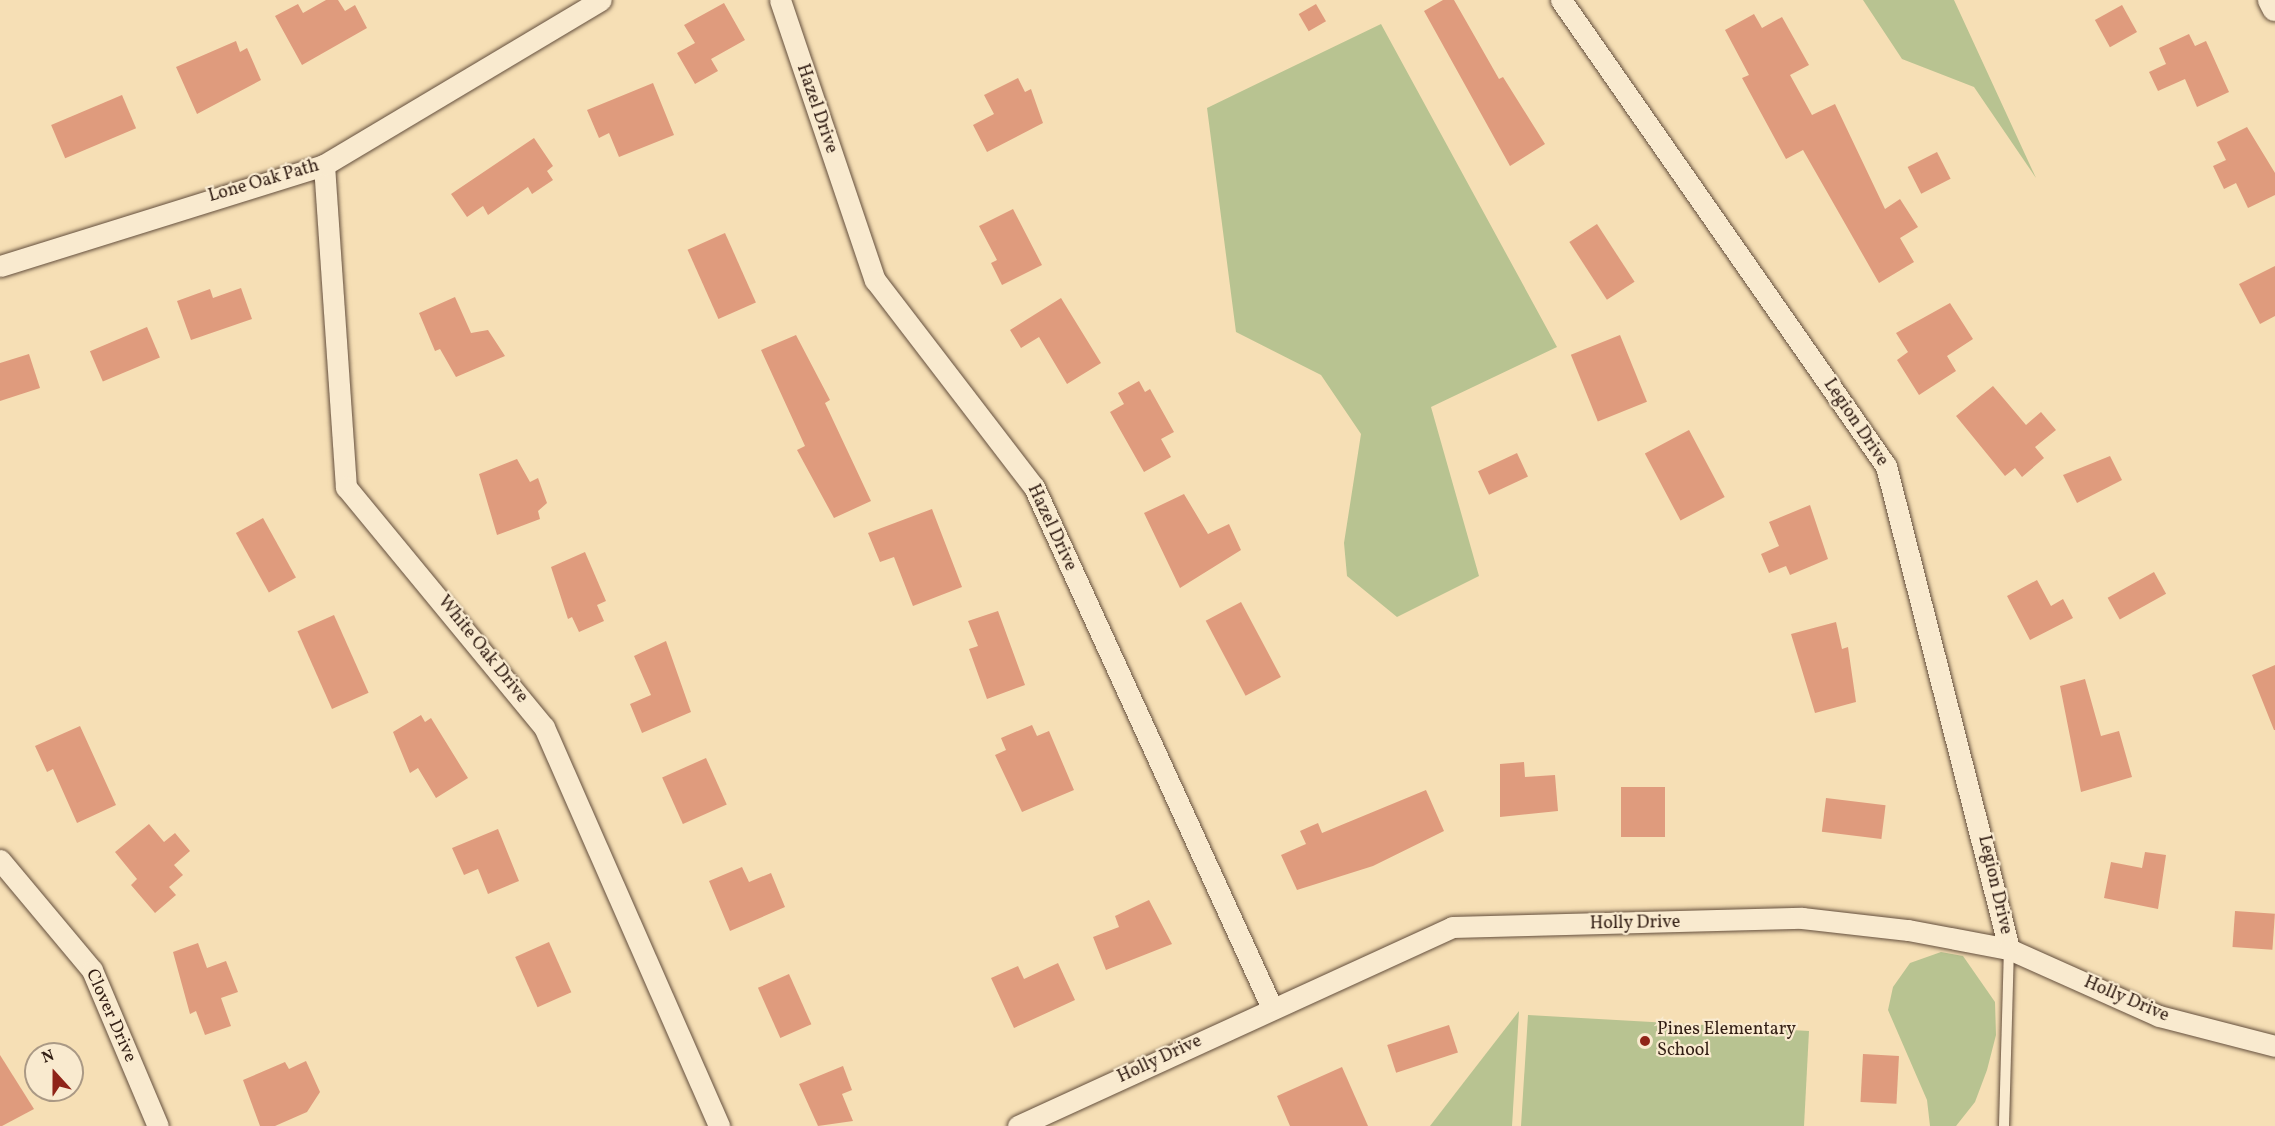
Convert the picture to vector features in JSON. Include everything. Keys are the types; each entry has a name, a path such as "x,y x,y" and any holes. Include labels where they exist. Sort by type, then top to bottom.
{"street":[{"name":"Lone Oak Path","path":"0,266 324,165 601,0"},
{"name":"Hazel Drive","path":"780,0 875,280 1034,487 1272,1008"},
{"name":"Legion Drive","path":"1561,0 1886,466 2009,949"},
{"path":"2271,0 2275,8"},
{"name":"White Oak Drive","path":"324,165 346,487 544,727 719,1126"},
{"name":"Clover Drive","path":"0,860 92,970 158,1126"},
{"name":"Holly Drive","path":"1018,1126 1452,927 1802,918 2009,949 2159,1016 2275,1046"}],"lane":[{"path":"2004,1126 2009,949"}],"green space":[{"path":"1863,0 1954,0 2036,178 1974,87 1902,59"},
{"path":"1381,24 1557,347 1431,407 1479,576 1397,617 1347,576 1344,543 1361,434 1321,375 1236,332 1207,108"},
{"path":"1941,952 1963,956 1995,1002 1996,1035 1987,1070 1975,1102 1956,1126 1930,1126 1927,1100 1888,1010 1893,987 1910,963"},
{"path":"1519,1011 1512,1126 1430,1126"},
{"path":"1528,1015 1809,1031 1804,1126 1521,1126"}],"building":[{"path":"326,0 338,0 345,11 355,5 367,28 302,65 275,16 298,4 303,13"},
{"path":"1443,0 1454,0 1499,79 1503,77 1545,144 1510,166 1424,11"},
{"path":"724,3 745,40 711,59 718,71 695,84 677,53 695,43 684,25"},
{"path":"1316,4 1326,21 1309,31 1299,14"},
{"path":"2122,5 2137,32 2110,47 2095,20"},
{"path":"1754,14 1762,28 1782,17 1809,65 1790,75 1812,115 1835,104 1885,209 1900,199 1918,227 1900,238 1914,262 1879,283 1803,150 1786,159 1742,78 1749,75 1725,30"},
{"path":"2189,34 2195,46 2206,41 2229,92 2197,107 2185,79 2158,91 2149,72 2166,64 2159,48"},
{"path":"236,41 240,52 247,48 261,80 197,114 176,67"},
{"path":"1018,78 1025,92 1031,89 1043,123 987,152 973,125 994,114 984,95"},
{"path":"653,83 674,135 619,157 609,133 599,138 587,110"},
{"path":"122,95 136,128 65,158 51,125"},
{"path":"2247,127 2275,173 2275,195 2248,208 2236,183 2224,189 2213,166 2226,160 2217,142"},
{"path":"534,138 553,166 547,171 553,180 532,194 528,187 488,215 483,206 467,217 451,194"},
{"path":"1937,152 1951,179 1921,194 1908,167"},
{"path":"1013,209 1042,265 1002,285 991,263 997,260 979,226"},
{"path":"1597,224 1635,282 1607,300 1569,242"},
{"path":"725,233 756,302 718,319 688,250"},
{"path":"2275,266 2275,316 2260,324 2239,284"},
{"path":"241,288 252,319 191,340 177,301 210,289 213,298"},
{"path":"455,297 471,333 488,330 505,356 456,377 440,349 435,351 419,313"},
{"path":"1061,298 1101,363 1067,384 1039,337 1021,348 1010,330"},
{"path":"1950,303 1973,339 1947,356 1956,371 1919,395 1897,360 1908,352 1896,333"},
{"path":"147,327 160,357 103,382 90,351"},
{"path":"796,335 830,400 825,403 871,501 834,518 797,450 805,446 761,350"},
{"path":"1620,335 1647,402 1598,422 1571,355"},
{"path":"29,354 40,388 0,401 0,363"},
{"path":"1139,381 1145,392 1150,389 1174,432 1161,439 1171,457 1144,472 1110,412 1124,404 1118,393"},
{"path":"1993,386 2026,425 2041,412 2056,430 2035,447 2044,458 2022,477 2015,468 2005,476 1956,416"},
{"path":"1689,430 1725,497 1681,521 1645,453"},
{"path":"1517,453 1528,477 1489,495 1478,471"},
{"path":"2110,456 2122,480 2077,503 2063,475"},
{"path":"517,459 530,482 538,478 547,503 538,511 540,519 497,535 479,474"},
{"path":"1184,494 1208,534 1229,524 1241,550 1180,588 1144,513"},
{"path":"1810,505 1828,559 1790,575 1786,566 1769,573 1761,554 1779,546 1769,522"},
{"path":"932,509 962,587 913,606 894,557 880,562 868,533"},
{"path":"263,518 296,577 269,593 236,533"},
{"path":"585,552 606,601 597,605 604,621 579,632 572,617 568,619 551,567"},
{"path":"2154,572 2166,594 2120,620 2108,598"},
{"path":"2037,580 2051,606 2063,599 2073,618 2030,640 2007,596"},
{"path":"1241,602 1281,677 1246,696 1206,621"},
{"path":"998,611 1025,685 987,699 969,649 978,646 968,621"},
{"path":"334,615 369,693 332,709 297,631"},
{"path":"1836,622 1842,649 1848,647 1856,702 1815,713 1791,634"},
{"path":"666,641 691,712 642,733 630,704 651,695 634,656"},
{"path":"2275,665 2275,730 2274,730 2252,675"},
{"path":"2085,679 2101,736 2119,731 2132,777 2081,792 2060,686"},
{"path":"421,715 425,722 431,718 468,778 436,798 418,768 410,773 393,732"},
{"path":"1032,725 1037,736 1049,731 1074,790 1022,812 995,755 1006,750 1001,738"},
{"path":"80,726 116,805 77,823 53,769 47,772 35,746"},
{"path":"706,758 727,805 683,824 662,778"},
{"path":"1524,762 1525,777 1555,775 1558,811 1500,817 1500,764"},
{"path":"1621,787 1665,787 1665,837 1621,837"},
{"path":"1426,790 1444,831 1373,866 1297,890 1281,855 1306,844 1300,831 1318,823 1322,833"},
{"path":"1826,798 1886,805 1881,839 1822,832"},
{"path":"149,824 164,842 175,833 190,851 174,865 183,875 169,887 176,895 155,913 131,885 137,879 115,852"},
{"path":"498,829 519,881 488,894 478,869 464,875 452,848"},
{"path":"2145,852 2166,855 2158,909 2104,898 2111,862 2142,868"},
{"path":"742,867 749,882 771,873 785,907 730,931 709,881"},
{"path":"1149,900 1172,944 1106,970 1093,937 1119,927 1115,916"},
{"path":"2235,911 2275,914 2272,950 2232,947"},
{"path":"549,942 571,992 538,1007 515,957"},
{"path":"198,943 207,968 226,961 238,992 221,998 231,1026 205,1035 196,1011 190,1014 173,952"},
{"path":"1058,963 1075,1000 1014,1028 991,978 1018,966 1024,979"},
{"path":"789,974 811,1024 780,1038 758,988"},
{"path":"1449,1025 1458,1053 1396,1073 1387,1045"},
{"path":"1863,1054 1899,1056 1896,1104 1860,1102"},
{"path":"0,1055 24,1093 24,1102 30,1102 34,1109 0,1126"},
{"path":"306,1061 320,1092 307,1112 275,1126 260,1126 243,1080 285,1062 289,1069"},
{"path":"843,1066 852,1090 842,1094 853,1121 818,1126 799,1084"},
{"path":"1342,1067 1368,1126 1290,1126 1277,1096"}],"place":[{"name":"Pines Elementary School","path":"1645,1041"}]}
